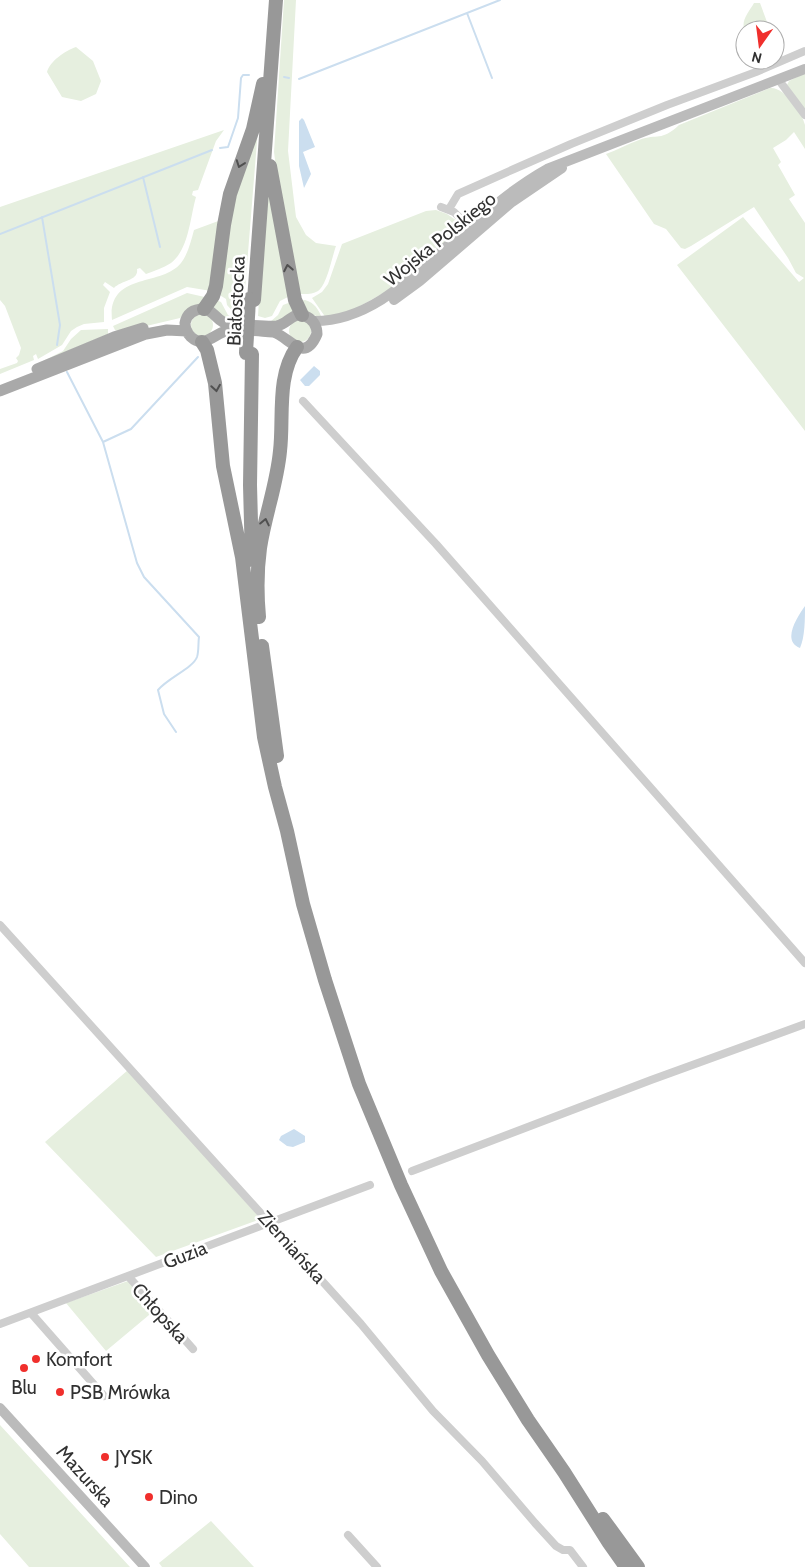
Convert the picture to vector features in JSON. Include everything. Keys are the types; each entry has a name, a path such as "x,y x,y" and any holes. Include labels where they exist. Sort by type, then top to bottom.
{"highway":[{"name":"Białostocka","path":"248,595 244,488 249,353 268,0"},
{"name":"Białostocka","path":"252,300 276,0"},
{"path":"204,309 213,296 216,286 228,201 253,129 263,84"},
{"path":"267,130 274,197 295,300 307,318"},
{"path":"202,342 207,350 215,383 225,474 248,595 264,736 303,904 325,980 359,1084 401,1185 441,1272 488,1355 528,1420 626,1567"},
{"path":"287,831 258,605 260,549 280,452 286,374 289,361 297,347"},
{"name":"Białostocka","path":"249,353 252,556 258,605"},
{"path":"564,1472 613,1531 638,1567"}],"main road":[{"name":"Wojska Polskiego","path":"307,318 324,321 354,312 386,298 472,230 554,173 579,158 805,69"},
{"name":"Wojska Polskiego","path":"317,334 322,329 372,312 388,304 420,281 472,230"},
{"path":"0,384 114,337 142,328 180,321 194,310 204,309 226,323 273,329 292,346 297,347 303,348 311,344 317,334 307,318 292,316 273,329 228,330 202,342 192,338 187,331 186,318"},
{"path":"0,391 146,334 167,330 187,331"},
{"name":"Mazurska","path":"0,1408 145,1567"}],"street":[{"path":"472,230 445,208 458,194 606,130 805,51"},
{"path":"778,79 805,115"},
{"path":"303,401 436,544 805,963"},
{"name":"Ziemiańska","path":"0,925 361,1324 433,1411 482,1461 534,1524 556,1546 563,1550 570,1550 583,1567"},
{"path":"412,1171 651,1080 805,1024"},
{"name":"Guzia","path":"0,1324 370,1185"},
{"name":"Chłopska","path":"128,1276 193,1350"},
{"path":"31,1313 104,1396"},
{"path":"348,1535 377,1567"}],"green space":[{"path":"284,0 296,0 288,151 296,217 306,235 316,243 336,246 324,283 318,291 308,294 297,294 282,215 274,152"},
{"path":"754,3 760,3 766,20 744,20"},
{"path":"76,47 93,61 101,81 96,94 81,101 62,97 47,72 51,64 59,57"},
{"path":"805,73 805,111 787,85 789,81"},
{"path":"770,88 781,91 787,96 801,114 805,125 805,149 794,132 786,140 773,148 781,162 778,165 795,195 789,199 805,223 805,431 677,265 743,217 799,282 804,278 796,273 754,207 691,246 685,249 681,248 666,229 654,224 606,154 645,138 668,134 679,125"},
{"path":"258,129 243,315 235,314 227,305 226,299 218,294 229,216"},
{"path":"224,130 216,141 198,190 193,191 192,195 196,197 188,233 182,250 177,257 168,265 146,274 140,268 137,269 137,273 133,278 114,288 105,282 103,285 110,292 104,308 104,322 84,324 77,327 71,331 62,345 38,359 36,354 33,356 34,360 0,374 0,369 17,363 16,358 21,348 5,306 0,300 0,207"},
{"path":"267,172 290,296 280,301 272,316 265,318 258,316"},
{"path":"436,210 447,214 457,221 459,229 457,233 403,282 353,310 326,318 312,298 322,292 328,284 342,244 426,211"},
{"path":"221,220 211,291 187,287 112,320 113,305 118,294 138,282 172,270 186,256 194,230"},
{"path":"187,293 209,298 201,305 191,307 180,318 121,332 115,330 113,326"},
{"path":"216,300 221,302 228,315 238,321 226,320 211,307"},
{"path":"305,300 316,307 322,318 308,312 298,301"},
{"path":"291,302 295,311 277,322 270,322 278,315 283,305"},
{"path":"202,314 210,317 213,325 210,333 202,336 194,333 191,325 194,317"},
{"path":"300,320 308,323 311,331 308,339 300,342 292,339 289,331 292,323"},
{"path":"108,329 108,334 39,363 63,351 71,339 81,330"},
{"path":"128,1070 261,1219 156,1257 45,1142"},
{"path":"128,1281 155,1310 106,1351 66,1303"},
{"path":"0,1425 130,1567 29,1567 0,1534"},
{"path":"211,1521 254,1567 162,1567 159,1563"}],"water":[{"path":"302,118 315,147 303,152 311,174 304,188 299,166 299,121"},
{"path":"314,366 320,371 320,375 309,386 305,386 300,380"},
{"path":"805,606 804,633 800,648 794,645 791,634 795,622"},
{"path":"294,1129 305,1136 305,1142 293,1147 287,1146 279,1140 281,1136"}],"waterway":[{"path":"299,79 500,0"},
{"path":"467,13 492,78"},
{"path":"220,148 228,147 238,118 241,78 243,75 249,75"},
{"path":"284,77 289,78"},
{"path":"0,234 212,150"},
{"path":"143,177 160,247"},
{"path":"42,217 60,325 57,345"},
{"path":"103,442 131,429 198,357"},
{"path":"67,372 103,442 137,563 144,577 199,637 198,655 195,661 158,690 164,714 176,732"}],"place":[{"name":"Komfort","path":"36,1359"},
{"name":"Blu","path":"24,1368"},
{"name":"PSB Mrówka","path":"60,1392"},
{"name":"JYSK","path":"105,1457"},
{"name":"Dino","path":"149,1497"}]}
